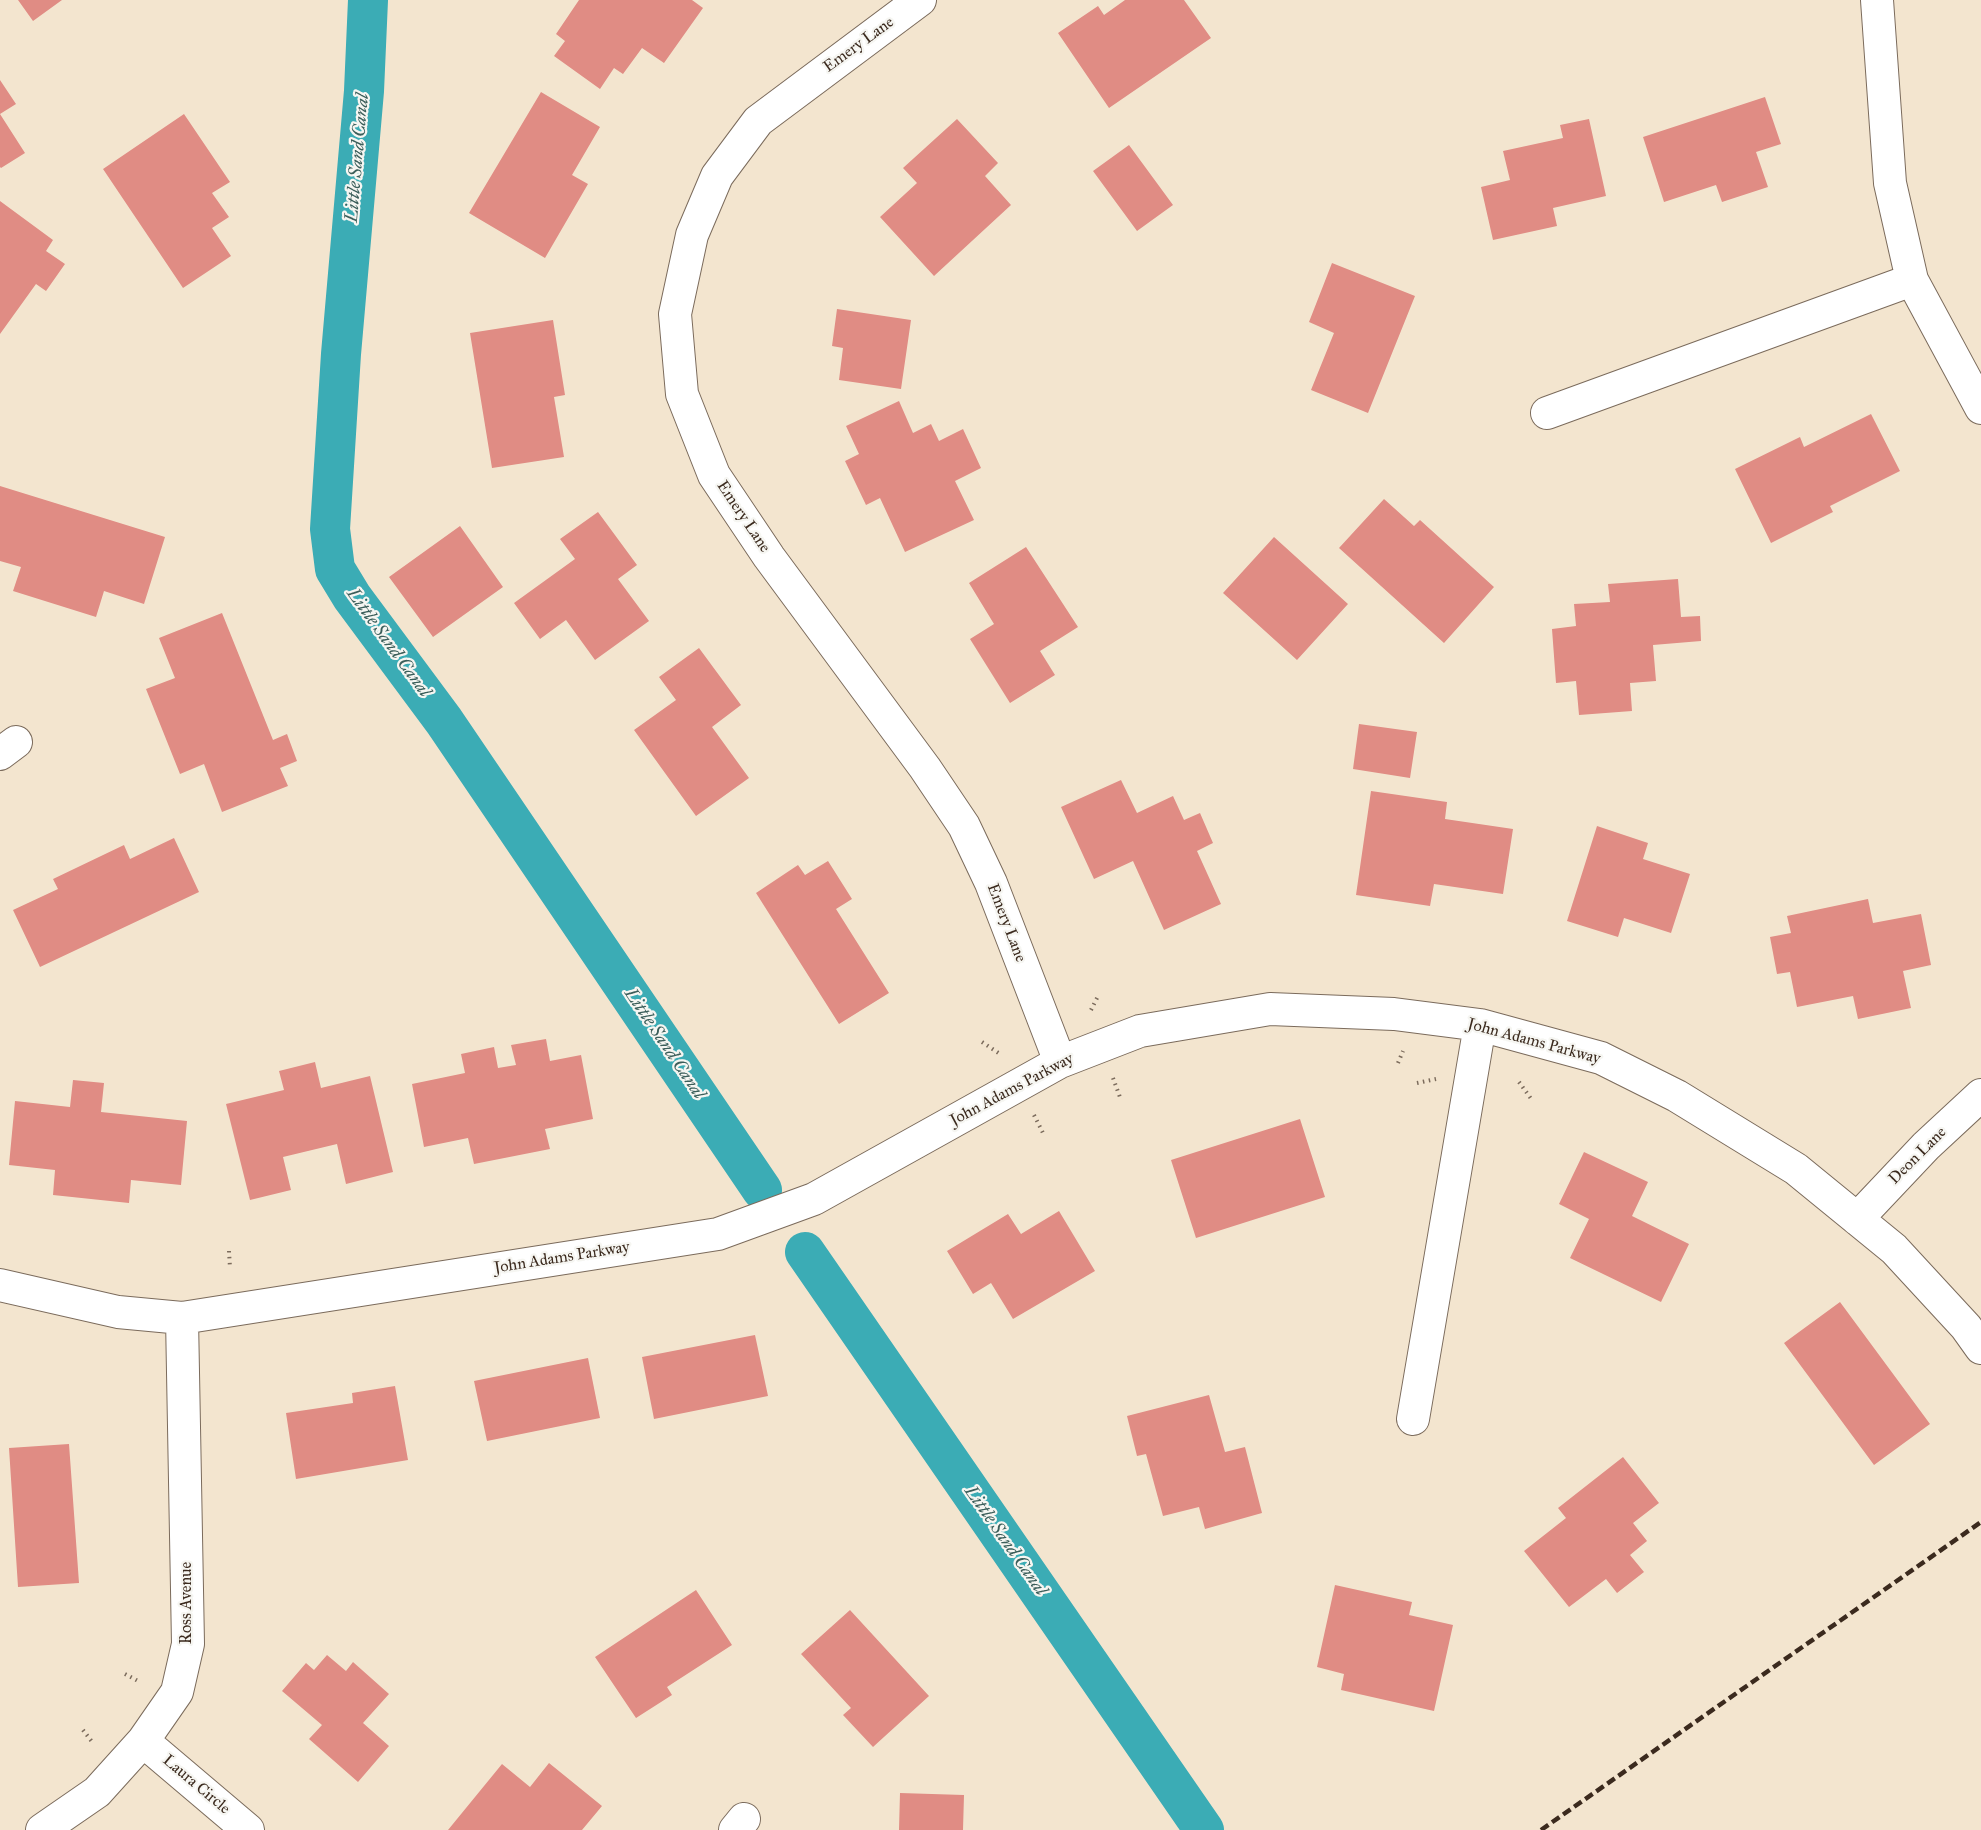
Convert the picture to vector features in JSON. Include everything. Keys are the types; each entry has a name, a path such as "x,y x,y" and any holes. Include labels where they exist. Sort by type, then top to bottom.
{"street":[{"name":"Emery Lane","path":"921,0 758,121 717,176 692,235 675,314 682,394 714,475 769,557 925,768 964,826 991,883 1060,1062"},
{"path":"1877,0 1890,183 1912,280 1981,408"},
{"path":"1547,413 1912,280"},
{"name":"John Adams Parkway","path":"0,1285 118,1312 182,1318 718,1234 814,1199 1060,1062 1140,1031 1269,1009 1394,1014 1480,1025 1601,1058 1677,1096 1796,1169 1894,1250 1966,1327 1981,1348"},
{"path":"1413,1419 1480,1025"},
{"name":"Deon Lane","path":"1857,1219 1926,1146 1981,1095"},
{"name":"Ross Avenue","path":"42,1830 97,1792 143,1741 177,1692 188,1644 182,1318"},
{"name":"Laura Circle","path":"143,1741 248,1830"}],"path":[{"path":"1088,1016 1099,994"},
{"path":"982,1042 1001,1055"},
{"path":"1111,1075 1121,1100"},
{"path":"1417,1083 1440,1078"},
{"path":"1519,1083 1532,1100"},
{"path":"1032,1112 1043,1133"},
{"path":"229,1251 230,1268"},
{"path":"125,1674 140,1682"},
{"path":"83,1730 93,1743"}],"building":[{"path":"18,0 62,0 33,21"},
{"path":"579,0 692,0 703,8 664,63 642,48 623,74 614,68 600,89 554,56 565,41 556,34"},
{"path":"1125,0 1184,0 1211,38 1109,108 1058,33 1098,6 1104,15"},
{"path":"0,80 16,104 0,114"},
{"path":"541,92 600,127 572,175 588,184 545,258 469,213"},
{"path":"1765,97 1781,144 1756,152 1768,187 1722,202 1716,185 1664,202 1643,137"},
{"path":"0,114 25,153 1,168 0,167"},
{"path":"184,114 230,182 212,193 229,217 212,228 231,256 183,288 103,169"},
{"path":"957,119 998,163 985,176 1011,205 934,276 880,217 917,183 903,168"},
{"path":"1589,119 1606,196 1553,208 1557,226 1493,240 1481,187 1510,180 1503,151 1563,138 1560,125"},
{"path":"1129,145 1173,205 1137,231 1093,171"},
{"path":"0,201 53,240 46,251 65,264 46,291 36,284 0,334"},
{"path":"1332,263 1415,296 1368,413 1311,390 1334,333 1309,322"},
{"path":"837,309 911,320 901,389 839,380 843,348 832,346"},
{"path":"553,320 565,395 554,397 564,457 492,468 470,333"},
{"path":"899,401 913,433 931,424 939,441 963,429 981,468 955,481 974,520 905,552 880,498 866,505 845,461 859,454 846,426"},
{"path":"1871,414 1900,471 1830,506 1833,512 1771,543 1735,469 1800,437 1804,447"},
{"path":"0,486 165,537 144,604 104,591 96,617 13,591 21,567 0,561"},
{"path":"1384,499 1414,526 1420,520 1494,587 1444,643 1339,548"},
{"path":"598,512 637,565 618,579 649,621 595,660 566,620 540,639 514,603 575,559 560,539"},
{"path":"460,526 503,587 433,637 389,577"},
{"path":"1274,537 1348,604 1297,660 1223,593"},
{"path":"1026,547 1078,627 1040,651 1055,675 1010,703 970,639 994,624 969,583"},
{"path":"1678,579 1681,617 1700,616 1701,641 1653,645 1656,681 1630,683 1632,711 1579,715 1576,681 1556,683 1552,629 1576,626 1574,604 1610,602 1608,584"},
{"path":"222,613 273,740 287,734 297,761 280,768 288,786 222,812 204,764 180,774 146,689 175,678 159,638"},
{"path":"699,648 741,705 712,727 749,778 696,816 634,730 676,700 659,677"},
{"path":"1359,724 1417,732 1410,778 1353,769"},
{"path":"1121,780 1137,813 1173,796 1184,820 1200,813 1213,843 1197,851 1221,904 1164,930 1133,861 1094,879 1061,807"},
{"path":"1371,791 1447,802 1445,819 1513,829 1503,894 1434,884 1430,906 1356,895"},
{"path":"1597,826 1648,843 1643,859 1690,874 1671,933 1624,918 1618,937 1567,921"},
{"path":"174,838 199,892 40,967 13,910 58,889 53,879 124,845 130,859"},
{"path":"828,861 852,899 836,909 889,993 839,1024 756,893 798,865 805,875"},
{"path":"1868,899 1873,923 1921,914 1931,965 1903,971 1911,1008 1858,1019 1853,996 1797,1007 1790,972 1777,974 1770,937 1791,933 1787,916"},
{"path":"546,1039 550,1061 581,1055 593,1119 545,1129 550,1149 474,1164 468,1138 424,1147 412,1084 465,1073 461,1054 494,1047 498,1068 516,1065 511,1045"},
{"path":"315,1062 321,1088 370,1076 393,1172 346,1184 337,1144 283,1157 291,1190 250,1200 226,1104 284,1090 279,1071"},
{"path":"73,1080 104,1083 101,1112 187,1121 181,1185 131,1180 129,1203 53,1195 55,1170 9,1165 15,1101 70,1107"},
{"path":"1300,1119 1325,1197 1196,1238 1171,1160"},
{"path":"1584,1152 1648,1182 1632,1216 1689,1244 1661,1302 1570,1258 1589,1219 1559,1204"},
{"path":"1059,1211 1095,1271 1013,1319 991,1283 973,1294 947,1251 1008,1214 1021,1234"},
{"path":"1840,1302 1930,1424 1874,1465 1784,1343"},
{"path":"755,1335 768,1396 654,1419 642,1357"},
{"path":"588,1358 600,1418 487,1441 474,1381"},
{"path":"395,1386 408,1460 296,1479 286,1413 353,1403 352,1393"},
{"path":"1209,1395 1225,1452 1245,1447 1262,1513 1205,1529 1199,1507 1163,1516 1146,1454 1137,1456 1127,1416"},
{"path":"69,1444 79,1583 18,1587 9,1448"},
{"path":"1623,1457 1659,1503 1633,1523 1647,1541 1630,1555 1644,1572 1617,1593 1606,1579 1569,1607 1524,1551 1566,1518 1558,1508"},
{"path":"1335,1585 1412,1602 1409,1615 1453,1625 1434,1711 1341,1690 1344,1674 1317,1667"},
{"path":"696,1590 732,1645 667,1687 672,1695 636,1718 595,1657"},
{"path":"850,1610 929,1696 873,1747 843,1715 851,1708 801,1654"},
{"path":"327,1655 346,1671 353,1662 389,1694 363,1723 389,1746 358,1782 309,1739 322,1725 282,1691 306,1663 314,1670"},
{"path":"549,1763 602,1806 582,1830 448,1830 502,1764 530,1787"},
{"path":"900,1793 964,1795 963,1830 899,1830"}],"waterway":[{"name":"Little Sand Canal","path":"368,0 364,91 341,354 330,529 335,569 352,597 444,721 762,1190"},
{"name":"Little Sand Canal","path":"805,1252 1204,1830"}],"railway":[{"path":"1541,1830 1981,1522"}]}
